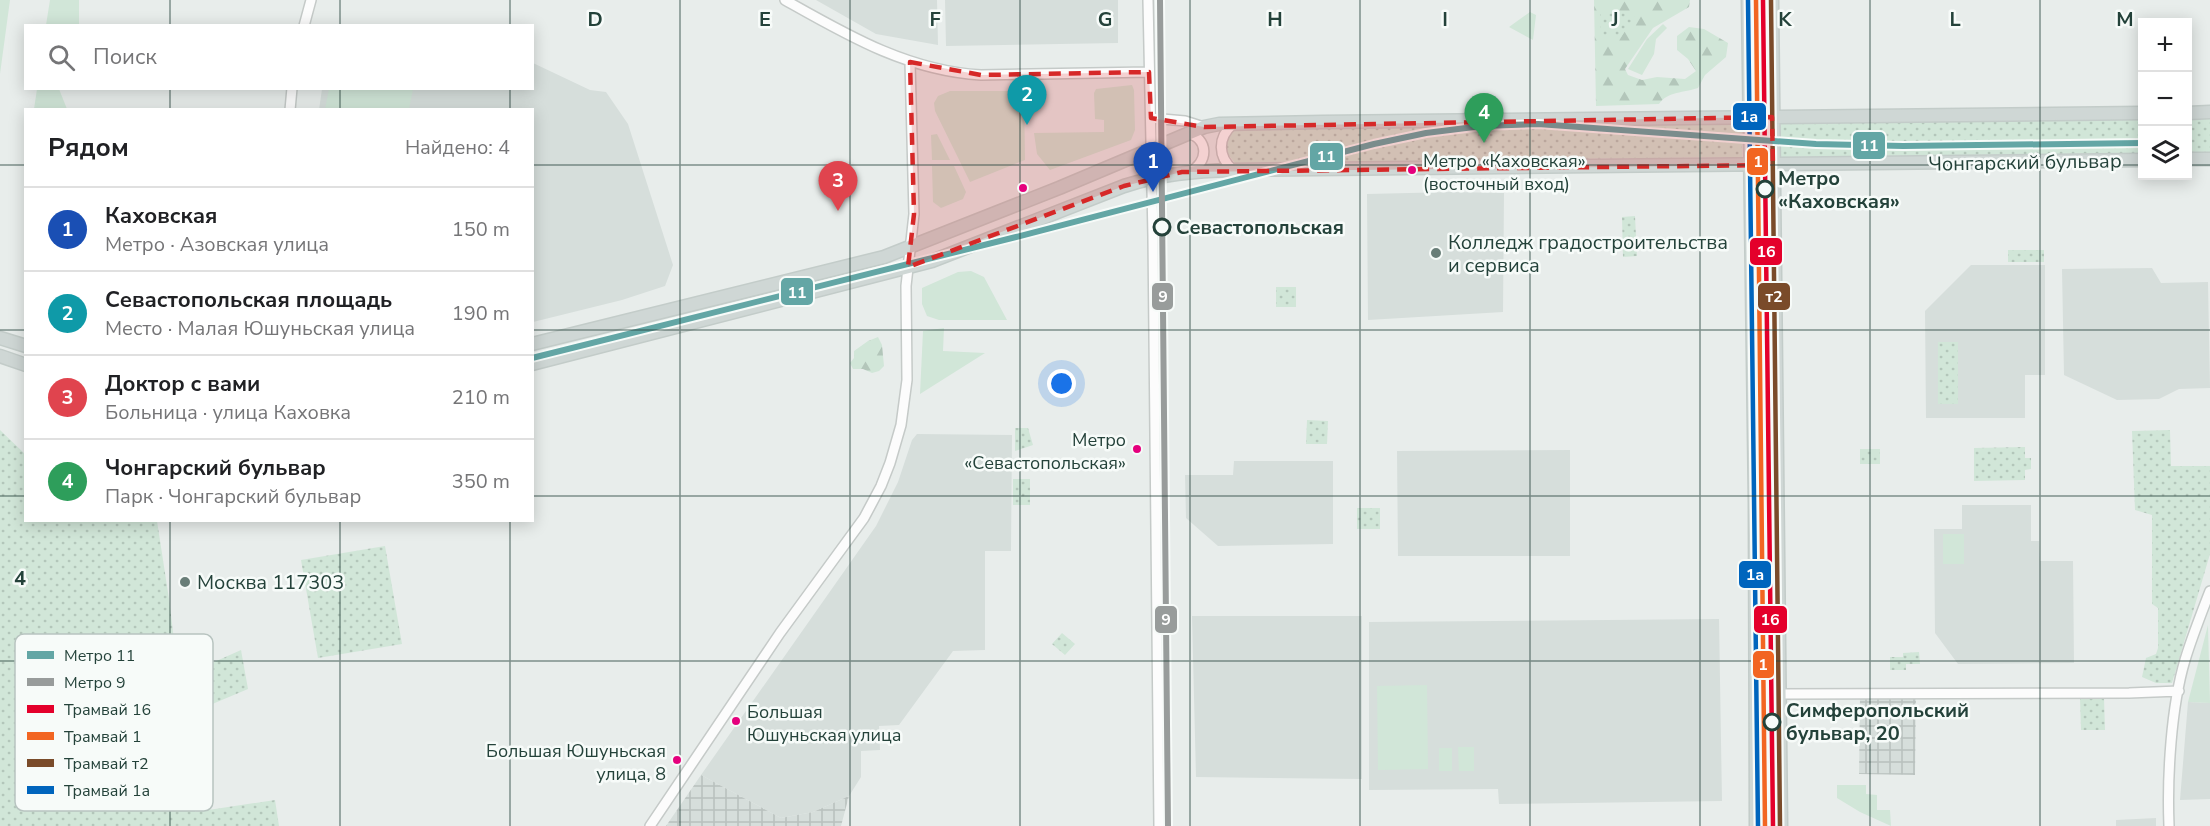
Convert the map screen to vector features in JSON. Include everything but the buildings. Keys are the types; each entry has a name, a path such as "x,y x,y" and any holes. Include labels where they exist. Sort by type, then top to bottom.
{"main road":[{"path":"1748,0 1755,511 1756,826"},
{"path":"1772,0 1781,826"},
{"path":"2192,113 2210,112"},
{"path":"534,344 884,257 1204,127 1233,124 2138,113"},
{"path":"2192,159 2210,159"},
{"name":"Чонгарский бульвар","path":"534,363 908,267 963,250 1152,177 1190,172 2138,160"},
{"path":"0,338 24,345"},
{"path":"0,356 24,364"},
{"path":"1756,812 1781,812"}],"street":[{"path":"305,24 311,0"},
{"path":"785,0 862,43 910,62 953,72 981,75 1149,72"},
{"path":"1148,0 1160,826"},
{"path":"650,826 780,633 864,518 881,486 897,444 907,380 906,286 914,214 910,62"},
{"path":"290,108 292,90"},
{"path":"1151,118 1185,121 1204,127"},
{"path":"1233,124 1224,134 1221,147 1224,160 1233,170"},
{"path":"1187,133 1201,141 1204,151 1202,162 1190,172"},
{"path":"2169,826 2168,800 2174,718 2184,661 2210,591"},
{"path":"1779,694 2179,691"}],"highlighted area":[{"path":"910,62 981,75 1149,72 1151,118 1204,127 1772,117 1773,165 1182,172 1124,186 908,267 914,214"}],"shaded area":[{"path":"816,0 937,0 938,45 876,34"},
{"path":"945,0 1118,0 1118,43 946,46"},
{"path":"534,63 590,90 606,92 628,124 673,265 665,286 622,300 534,322 534,108 319,108 322,90 534,90"},
{"name":"Колледж градостроительства и сервиса","path":"1504,193 1503,312 1368,320 1367,194"},
{"path":"1971,265 2045,265 2045,375 2025,375 2025,418 1926,418 1925,311"},
{"path":"2152,268 2161,283 2208,282 2210,388 2179,389 2159,399 2117,400 2064,375 2062,269"},
{"path":"917,434 1012,435 1011,551 985,551 985,650 953,651 899,725 879,726 880,750 861,751 861,777 849,796 813,812 781,818 701,775 876,526 898,482 912,440"},
{"path":"1570,450 1570,556 1398,556 1397,451"},
{"path":"1234,461 1333,461 1333,544 1218,546 1186,518 1185,475 1233,475"},
{"path":"1962,505 2031,505 2031,541 2039,541 2040,561 2073,561 2074,663 1958,664 1935,633 1934,529 1962,529"},
{"path":"1192,616 1362,616 1362,779 1196,777"},
{"path":"1719,619 1722,801 1499,804 1498,789 1369,790 1369,622"},
{"path":"1860,697 1916,697 1915,775 1859,774"},
{"path":"2188,702 2210,703 2210,799 2180,800"},
{"path":"701,775 781,818 813,812 849,796 841,826 666,826"},
{"path":"2156,818 2156,826 2116,826 2116,820"}],"green space":[{"path":"0,0 10,0 0,74"},
{"path":"50,0 79,0 79,24 46,24"},
{"path":"1594,0 1690,0 1689,7 1653,28 1625,69 1628,75 1642,80 1657,77 1685,79 1696,71 1688,59 1677,50 1677,36 1689,27 1704,29 1728,43 1726,57 1705,75 1698,88 1667,97 1659,104 1596,106"},
{"path":"1611,9 1635,17 1621,37 1601,37 1600,14"},
{"path":"1530,12 1536,15 1533,40 1509,27"},
{"path":"1663,24 1667,28 1656,39 1654,54 1642,75 1628,69 1647,39"},
{"path":"1132,85 1135,130 1131,140 1050,170 1037,154 1034,133 1104,132 1104,120 1095,119 1094,93 1096,89"},
{"path":"37,90 59,90 67,108 34,108"},
{"path":"329,90 413,90 409,108 325,108"},
{"path":"950,91 1024,91 1025,160 970,182 935,111 934,103 938,96"},
{"path":"2138,119 2138,153 1781,157 1781,121"},
{"path":"2192,119 2210,119 2210,152 2192,152"},
{"path":"1742,121 1742,157 1235,163 1226,152 1226,137 1235,127"},
{"path":"937,134 950,160 932,160 931,135"},
{"path":"932,166 954,166 966,192 963,199 941,208 933,202"},
{"path":"1635,216 1637,256 1623,257 1622,217"},
{"path":"2008,250 2044,250 2044,262 2008,262"},
{"path":"971,271 984,277 1007,320 939,320 927,316 922,304 922,288 958,272"},
{"path":"1276,287 1296,287 1296,307 1276,307"},
{"path":"944,328 943,351 985,353 920,394 923,331"},
{"path":"878,337 882,345 884,366 872,373 863,369 853,369 850,363 854,358 854,351"},
{"path":"1938,342 1958,342 1958,404 1938,404"},
{"path":"1307,420 1328,421 1327,444 1306,444"},
{"path":"1015,428 1028,428 1033,445 1015,451"},
{"path":"0,430 24,453 24,522 157,522 173,634 15,634 15,811 195,812 275,800 279,826 0,826"},
{"path":"2170,430 2171,466 2210,466 2210,554 2172,683 2156,683 2142,677 2146,658 2156,654 2158,648 2158,608 2152,604 2152,515 2135,510 2132,431"},
{"path":"2025,447 2025,458 2031,458 2031,469 2025,470 2025,480 1974,481 1974,448"},
{"path":"1860,449 1880,449 1880,464 1860,464"},
{"path":"1013,479 1030,479 1030,505 1013,505"},
{"path":"1357,508 1380,508 1380,529 1357,529"},
{"path":"1943,534 1964,534 1964,564 1943,564"},
{"path":"385,546 402,644 318,658 301,560"},
{"path":"2208,625 2210,703 2188,702"},
{"path":"1062,633 1075,644 1065,655 1052,644"},
{"path":"241,650 248,689 213,704 213,663"},
{"path":"1919,652 1920,664 1906,664 1906,670 1890,670 1890,657 1903,657 1903,653"},
{"path":"1427,685 1428,769 1378,770 1377,686"},
{"path":"2080,698 2104,698 2105,730 2081,730"},
{"path":"1458,747 1474,747 1474,771 1459,771"},
{"path":"1439,748 1452,748 1452,771 1439,771"},
{"path":"1837,785 1866,785 1866,794 1877,795 1877,810 1890,810 1891,826 1860,812 1837,798"}],"metro line":[{"name":"9","path":"1160,0 1168,826"},
{"name":"11","path":"534,358 1016,237 1374,144 1426,133 1482,126 1538,124 1816,144 1903,146 2138,143"}],"tram line":[{"name":"1а","path":"1748,0 1758,826"},
{"name":"1","path":"1756,0 1765,826"},
{"name":"16","path":"1763,0 1773,826"},
{"name":"т2","path":"1771,0 1780,826"}],"place":[{"name":"Севастопольская площадь","path":"1027,125"},
{"name":"Чонгарский бульвар","path":"1484,143"},
{"name":"Метро «Каховская» (восточный вход)","path":"1412,170"},
{"name":"Метро «Каховская»","path":"1765,189"},
{"name":"Каховская","path":"1153,192"},
{"name":"Доктор с вами","path":"838,211"},
{"name":"Севастопольская","path":"1162,227"},
{"name":"Колледж градостроительства и сервиса","path":"1436,253"},
{"name":"Метро «Севастопольская»","path":"1137,449"},
{"name":"Москва 117303","path":"185,582"},
{"name":"Большая Юшуньская улица","path":"736,721"},
{"name":"Симферопольский бульвар, 20","path":"1772,722"},
{"name":"Большая Юшуньская улица, 8","path":"677,760"}]}
